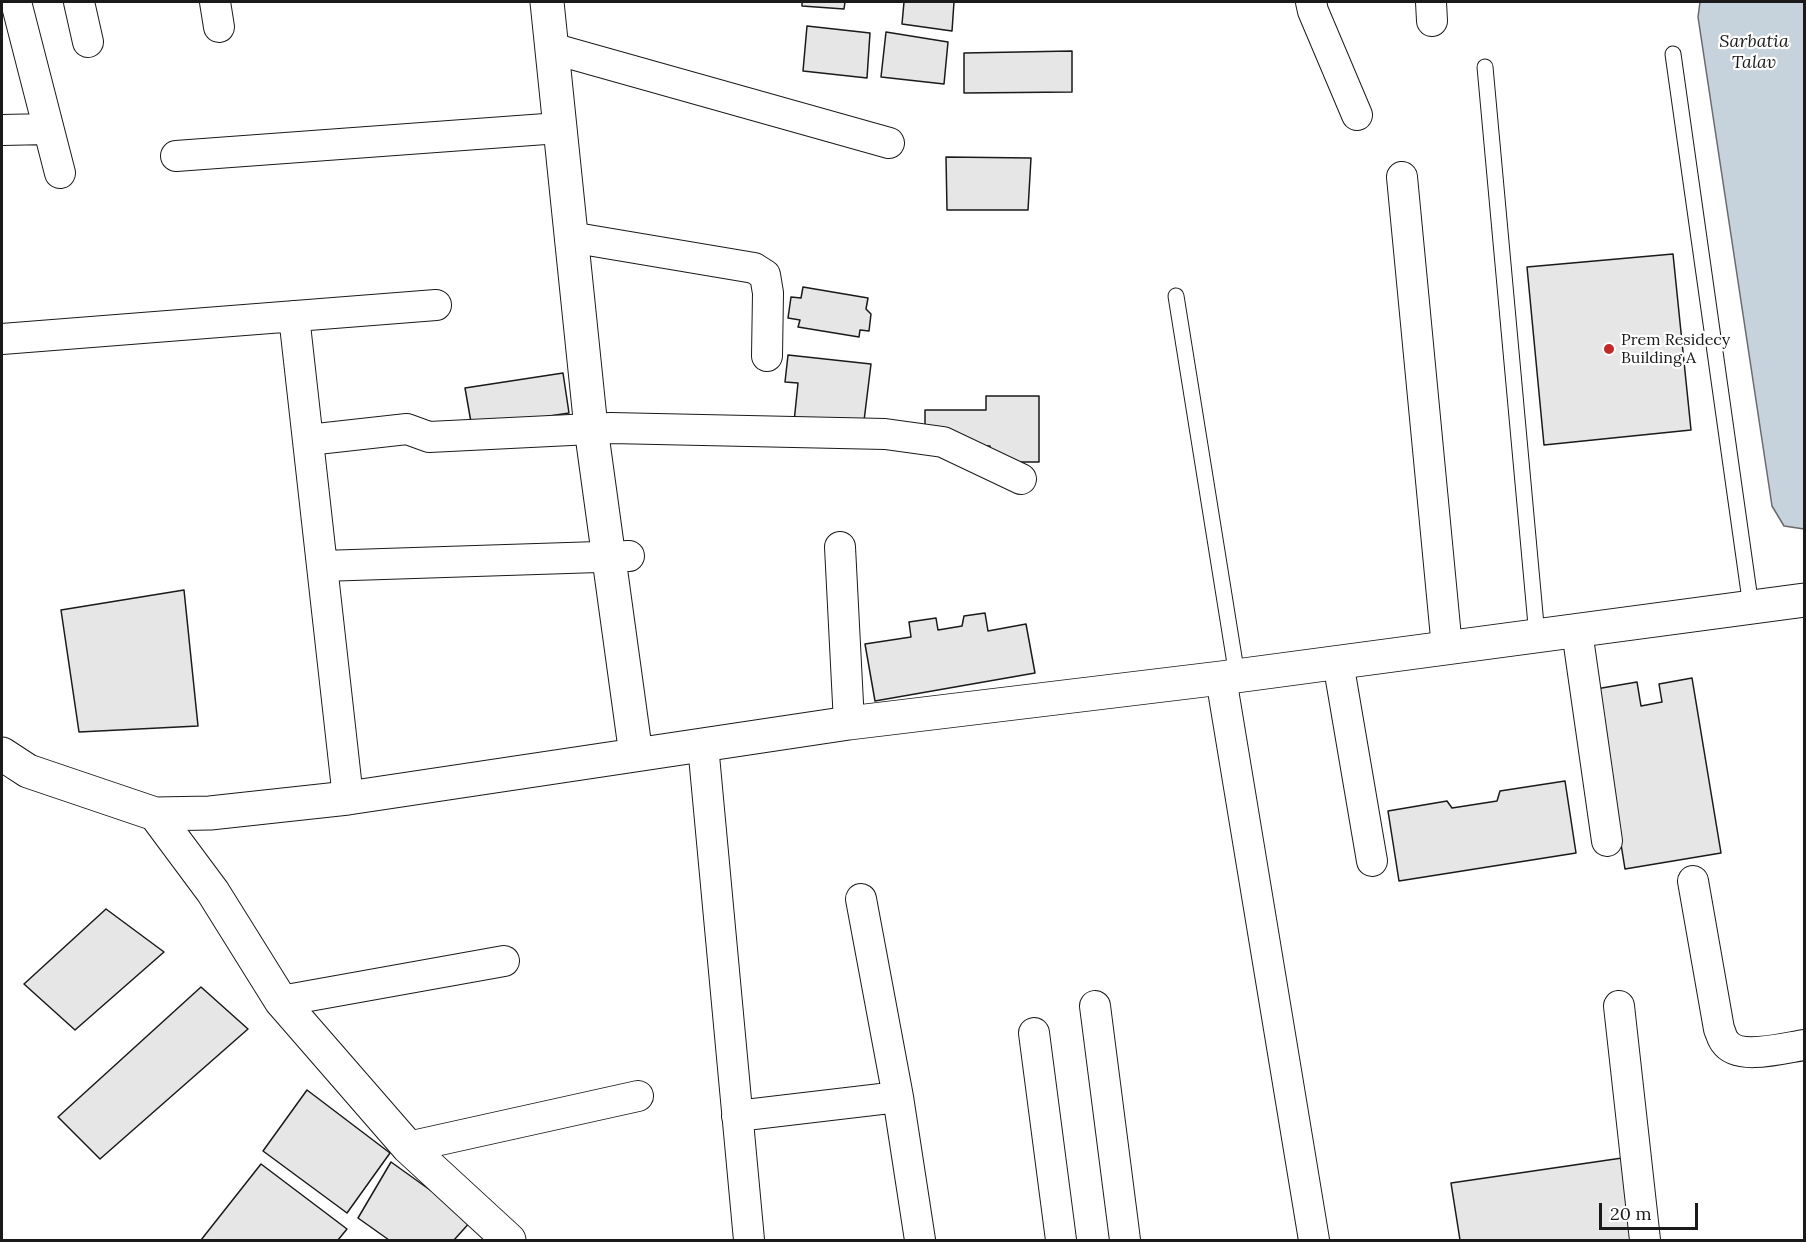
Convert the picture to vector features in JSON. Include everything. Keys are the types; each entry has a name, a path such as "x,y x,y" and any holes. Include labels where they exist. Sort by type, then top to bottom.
{"main road":[{"path":"547,2 560,51 601,428 646,754"},
{"path":"566,2 560,51 559,128 581,238"},
{"path":"2,754 28,771 155,814 210,813 348,798 849,723 1229,677 1804,600"},
{"path":"155,814 213,892 281,1001 408,1147 509,1240"}],"street":[{"path":"15,2 60,172"},
{"path":"79,2 88,42"},
{"path":"1311,2 1357,115"},
{"path":"560,51 889,143"},
{"path":"176,156 559,128"},
{"path":"2,130 48,129"},
{"path":"1402,177 1448,648"},
{"path":"581,238 754,268 765,275 768,293 767,356"},
{"path":"2,339 436,305"},
{"path":"294,316 348,798"},
{"path":"308,440 407,429 429,437 601,428 885,434 943,442 1021,479"},
{"path":"840,547 849,723"},
{"path":"322,566 619,556"},
{"path":"1577,631 1607,841"},
{"path":"1338,662 1372,861"},
{"path":"1229,677 1314,1240"},
{"path":"703,745 749,1240"},
{"path":"1693,881 1719,1029 1725,1043 1738,1052 1758,1052 1804,1045"},
{"path":"861,899 898,1097 920,1240"},
{"path":"281,1001 504,961"},
{"path":"1095,1006 1125,1240"},
{"path":"1619,1006 1645,1240"},
{"path":"1034,1034 1061,1240"},
{"path":"408,1147 638,1096"},
{"path":"737,1116 898,1097"}],"lane":[{"path":"1673,54 1751,607"},
{"path":"1485,67 1537,636"},
{"path":"1176,296 1229,677"}],"water":[{"name":"Sarbatia Talav","path":"1700,2 1804,2 1804,529 1784,526 1772,506 1698,17"}],"building":[{"path":"802,2 845,2 844,9 802,6"},
{"path":"904,2 954,2 952,31 902,24"},
{"path":"807,26 870,33 867,78 803,71"},
{"path":"886,32 948,42 944,84 881,77"},
{"path":"1072,51 1072,92 964,93 964,53"},
{"path":"946,157 1031,158 1028,210 947,210"},
{"name":"Prem Residecy Building A","path":"1673,254 1691,430 1544,445 1527,267"},
{"path":"803,287 868,298 866,309 871,314 869,331 860,330 859,337 798,327 800,320 788,318 791,297 801,298"},
{"path":"788,355 871,364 863,429 794,422 798,383 785,382"},
{"path":"563,373 569,413 472,428 465,388"},
{"path":"986,396 1039,396 1039,462 990,462 990,446 955,446 925,433 925,410 986,410"},
{"path":"184,590 198,726 79,732 61,610"},
{"path":"985,613 988,631 1026,624 1035,673 875,701 865,644 911,637 909,622 936,618 938,630 962,626 964,616"},
{"path":"1692,678 1721,853 1625,869 1596,689 1637,682 1641,706 1662,702 1659,684"},
{"path":"1565,781 1576,853 1399,881 1388,811 1447,801 1452,808 1497,801 1500,791"},
{"path":"106,909 164,952 75,1030 24,984"},
{"path":"201,987 248,1029 100,1159 58,1117"},
{"path":"307,1090 390,1153 347,1213 263,1151"},
{"path":"1622,1158 1634,1240 1460,1240 1451,1183"},
{"path":"391,1162 472,1220 454,1240 389,1240 358,1218"},
{"path":"261,1164 347,1229 338,1240 201,1240"}],"place":[{"name":"Prem Residecy Building A","path":"1609,349"}]}
